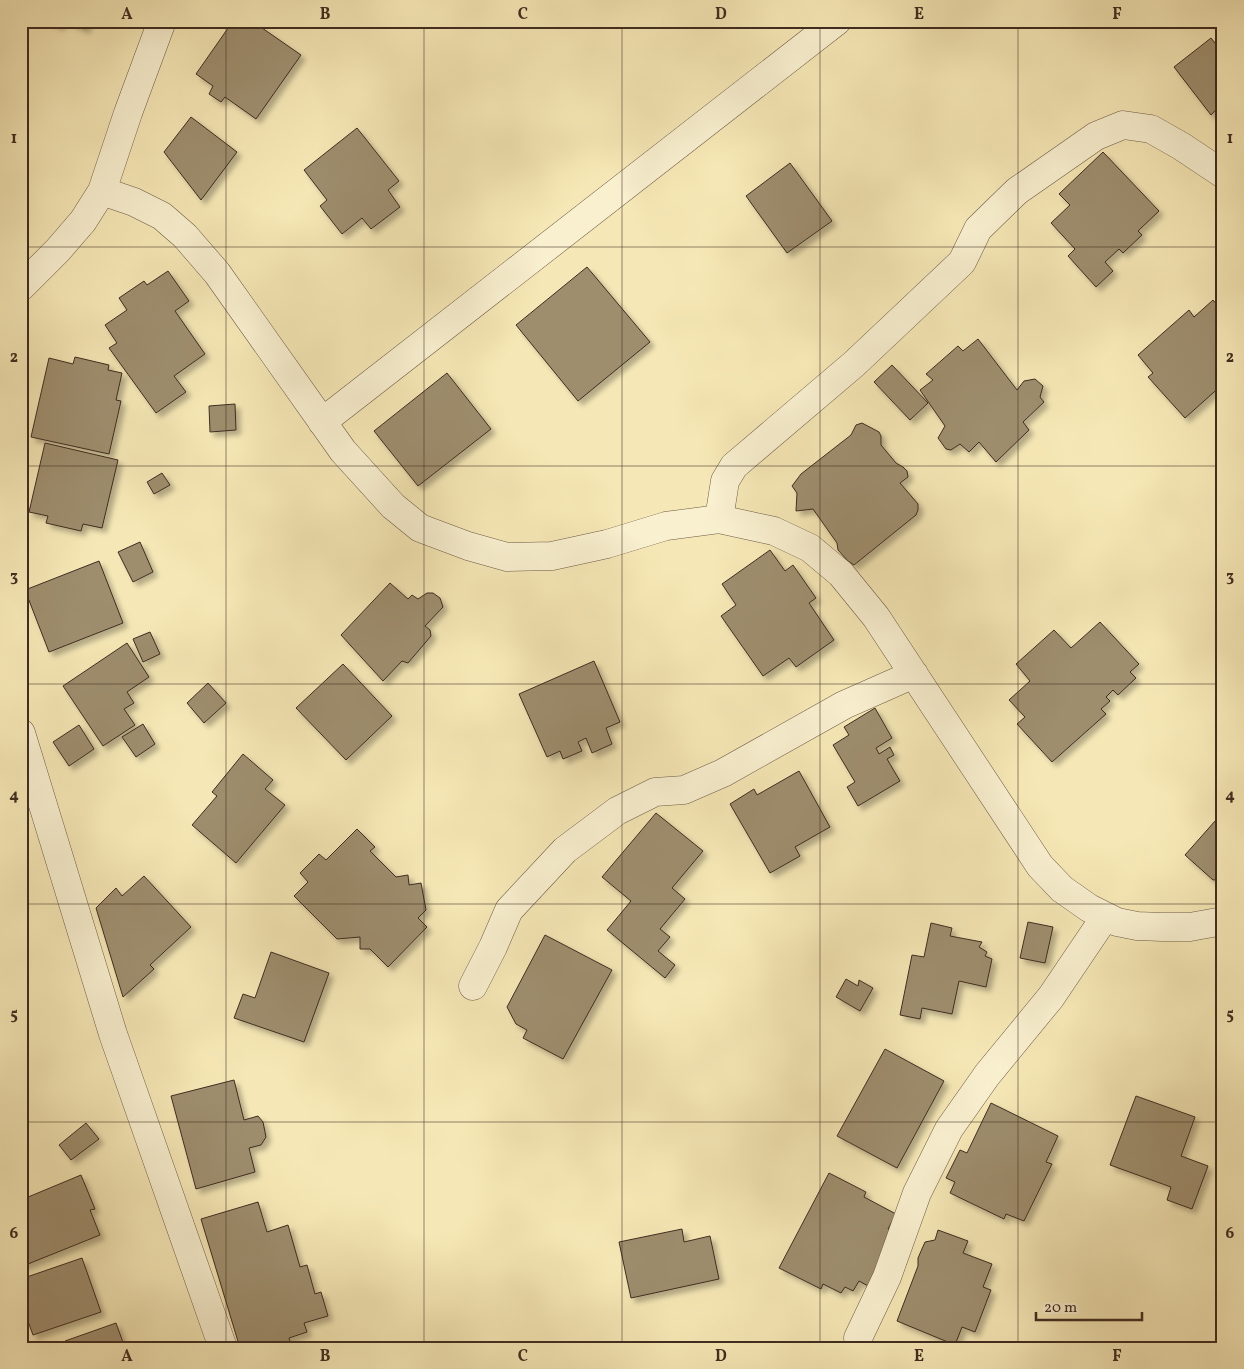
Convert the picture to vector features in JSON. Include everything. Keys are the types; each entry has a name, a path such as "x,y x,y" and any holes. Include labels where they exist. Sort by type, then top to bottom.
{"street":[{"path":"21,287 58,250 83,221 102,191 162,21"},
{"path":"322,422 837,21"},
{"path":"719,519 725,480 734,466 854,364 962,262 978,229 1017,191 1096,136 1123,125 1151,129 1223,174"},
{"path":"102,191 134,202 162,216 185,236 217,273 342,451 393,506 420,528 468,546 507,557 552,556 608,544 666,526 719,519 774,531 810,548 841,574 876,617 1040,866 1062,889 1089,908 1117,922 1137,926 1162,928 1190,927 1223,921"},
{"path":"473,986 509,910 565,850 617,811 655,792 684,790 723,772 844,705 914,674"},
{"path":"21,733 113,1034 223,1348"},
{"path":"858,1338 887,1277 917,1193 949,1129 986,1075 1051,996 1105,916"}],"building":[{"path":"47,21 62,21 60,26"},
{"path":"67,21 88,21 85,29"},
{"path":"233,21 252,21 301,55 256,119 225,97 221,102 209,94 213,86 196,74"},
{"path":"1211,38 1223,53 1223,102 1211,115 1174,67"},
{"path":"191,117 237,152 201,200 164,152"},
{"path":"357,128 399,181 388,190 400,207 371,229 362,218 342,234 320,206 327,200 304,170"},
{"path":"1103,152 1159,211 1138,231 1142,235 1123,253 1119,249 1105,262 1113,271 1096,287 1068,256 1075,249 1051,223 1070,205 1059,194"},
{"path":"790,163 832,221 787,253 746,196"},
{"path":"587,267 650,342 578,401 516,325"},
{"path":"168,271 189,301 175,311 205,354 174,376 186,392 156,413 109,348 117,343 105,325 127,310 119,298 144,281 147,285"},
{"path":"1213,300 1223,312 1223,384 1185,418 1148,377 1153,373 1138,355 1189,310 1194,317"},
{"path":"978,339 1017,390 1024,381 1035,379 1043,386 1040,397 1044,402 1023,422 1029,430 996,462 979,442 969,452 960,444 951,450 946,449 938,438 945,426 920,390 933,380 926,374 958,346 963,351"},
{"path":"75,357 109,365 108,370 122,373 116,400 121,401 109,454 31,437 49,358 73,364"},
{"path":"892,365 928,403 910,420 874,382"},
{"path":"447,373 491,429 418,486 374,431"},
{"path":"235,404 236,430 210,432 209,406"},
{"path":"862,423 879,432 881,445 896,463 907,471 908,477 900,483 918,504 918,510 916,515 854,565 838,550 837,543 813,509 796,511 797,493 792,486 801,474 851,435 856,425"},
{"path":"45,443 118,460 102,528 83,524 81,531 46,523 48,516 29,512"},
{"path":"162,473 170,485 154,494 147,482"},
{"path":"140,542 153,572 133,582 118,552"},
{"path":"770,550 785,571 793,565 816,598 809,603 834,640 796,667 789,658 763,676 721,616 736,605 722,584"},
{"path":"99,561 123,623 49,652 25,590"},
{"path":"390,583 408,599 412,595 418,599 427,593 433,593 440,598 443,607 425,626 430,630 431,636 408,663 402,661 383,681 341,635"},
{"path":"1100,622 1139,664 1130,672 1136,678 1118,695 1113,690 1106,697 1110,701 1101,709 1106,714 1052,762 1017,724 1025,717 1009,700 1030,681 1016,664 1054,630 1071,648"},
{"path":"150,632 160,654 143,662 133,639"},
{"path":"127,643 149,677 127,692 134,703 124,709 135,725 103,746 63,686"},
{"path":"594,661 620,722 606,728 612,744 592,753 586,738 578,742 582,751 563,759 560,751 547,757 519,694"},
{"path":"343,664 392,716 346,760 296,708"},
{"path":"208,683 226,703 204,723 187,703"},
{"path":"875,708 892,738 876,748 879,754 890,747 894,755 887,759 900,781 858,806 847,787 855,782 833,745 849,735 844,727"},
{"path":"143,724 155,744 136,757 122,737"},
{"path":"79,725 94,749 69,766 53,742"},
{"path":"243,754 273,780 265,789 285,805 236,863 192,825 217,796 212,792"},
{"path":"799,771 830,827 795,847 800,856 770,873 730,804 754,789 757,795"},
{"path":"1223,812 1223,879 1213,880 1185,855"},
{"path":"656,813 703,851 672,888 685,899 660,929 670,937 658,951 675,965 665,978 607,930 631,901 602,877"},
{"path":"357,829 375,847 370,851 396,877 408,875 409,885 421,883 426,910 418,918 427,927 388,967 370,949 360,949 360,937 337,939 294,896 308,882 300,873 319,854 326,860"},
{"path":"144,876 191,927 150,965 154,969 123,997 96,908 116,888 122,896"},
{"path":"1028,922 1053,927 1045,963 1020,958"},
{"path":"931,923 952,928 950,936 982,942 979,947 987,952 985,956 992,959 986,987 959,981 952,1014 922,1008 920,1019 900,1015 912,955 924,957"},
{"path":"545,935 612,970 563,1059 523,1038 527,1030 516,1024 507,1007"},
{"path":"271,952 329,973 304,1042 234,1018 243,994 255,998"},
{"path":"846,979 858,986 859,980 873,988 860,1011 836,997"},
{"path":"885,1049 944,1081 897,1168 837,1136"},
{"path":"234,1080 244,1120 258,1116 263,1122 266,1137 261,1145 249,1148 255,1172 196,1189 171,1096"},
{"path":"1136,1096 1195,1117 1181,1156 1208,1166 1192,1209 1167,1200 1171,1187 1110,1165"},
{"path":"991,1103 1058,1136 1046,1162 1052,1164 1024,1221 1006,1214 1004,1219 950,1193 955,1182 946,1178 960,1150 967,1153"},
{"path":"86,1123 99,1139 71,1160 59,1145"},
{"path":"829,1173 866,1192 864,1197 896,1214 888,1229 897,1234 870,1287 859,1281 853,1291 845,1287 841,1293 823,1284 821,1289 779,1268"},
{"path":"81,1175 95,1209 90,1210 100,1235 23,1266 21,1261 21,1200"},
{"path":"258,1202 267,1232 288,1225 300,1267 307,1265 315,1294 321,1292 328,1316 304,1323 307,1332 289,1338 292,1348 240,1348 201,1219"},
{"path":"682,1229 684,1242 710,1236 719,1279 631,1298 619,1242"},
{"path":"938,1230 968,1241 963,1253 992,1264 983,1287 991,1290 975,1332 962,1327 955,1345 897,1321 925,1242 935,1240"},
{"path":"82,1258 101,1312 33,1335 21,1302 21,1279"},
{"path":"116,1323 125,1348 67,1348 65,1341"}]}
